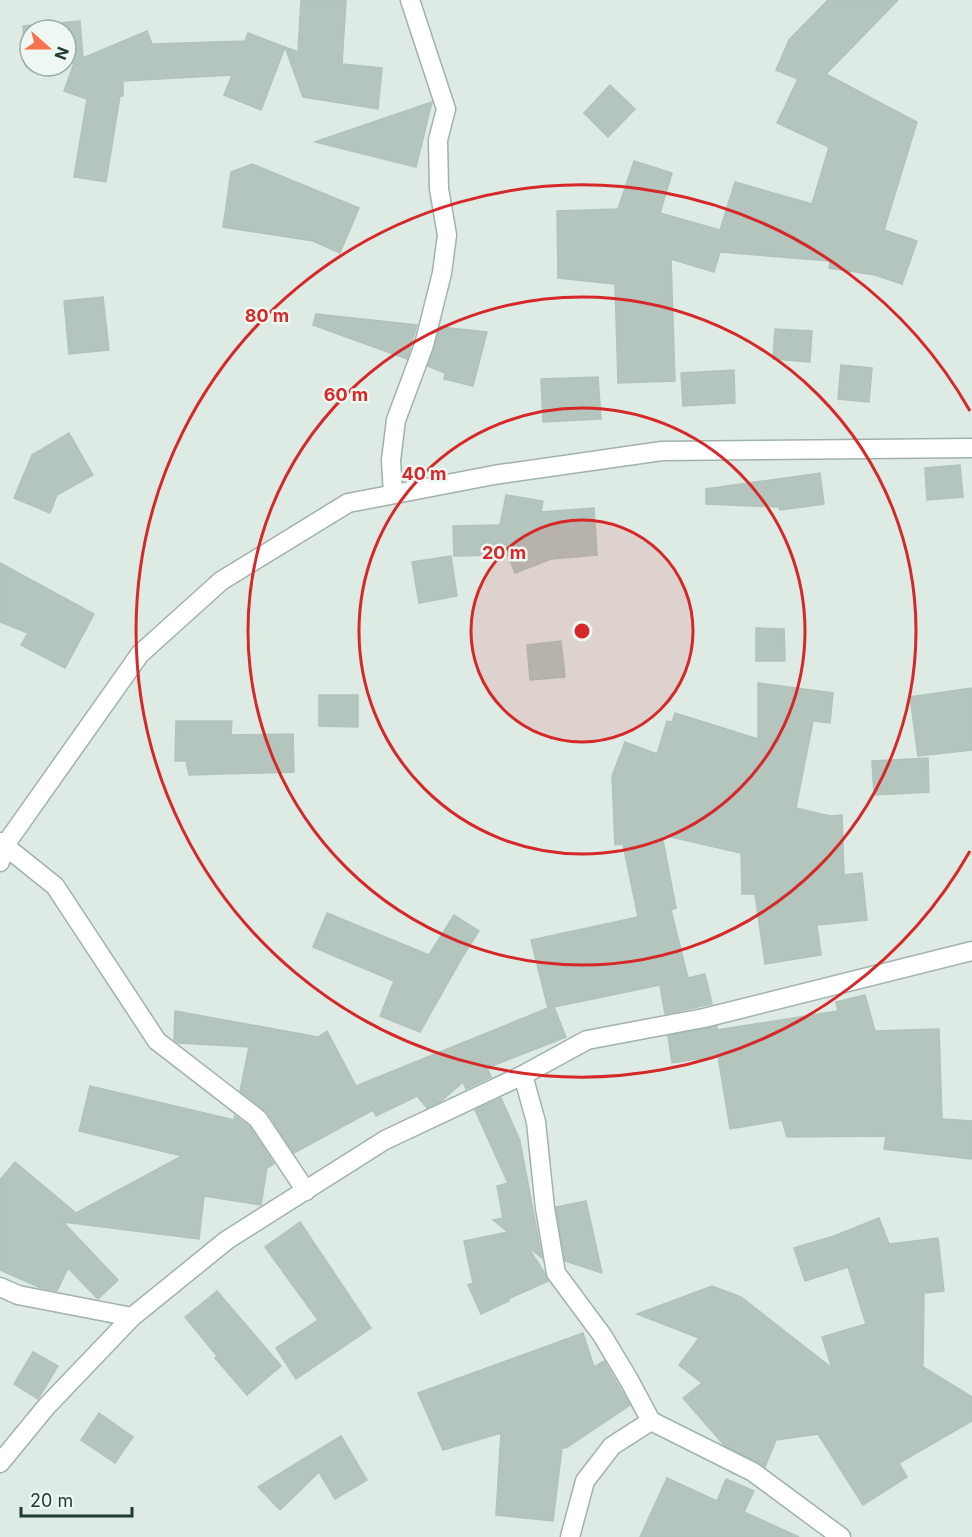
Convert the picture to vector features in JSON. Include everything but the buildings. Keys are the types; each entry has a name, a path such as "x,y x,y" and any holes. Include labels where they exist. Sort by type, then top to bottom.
{"street":[{"path":"393,494 391,460 396,420 424,345 442,273 447,235 439,189 438,140 446,109 410,0"},
{"path":"306,1191 258,1119 157,1041 55,886 2,850 140,654 221,581 348,503 494,475 662,451 972,448"},
{"path":"0,1464 46,1407 132,1317 227,1240 385,1140 523,1075 587,1040 704,1018 972,951"},
{"path":"523,1075 536,1122 545,1208 556,1273 602,1335 651,1421 753,1472 841,1537"},
{"path":"0,1287 18,1295 132,1317"},
{"path":"570,1537 585,1481 612,1446 651,1421"}]}
